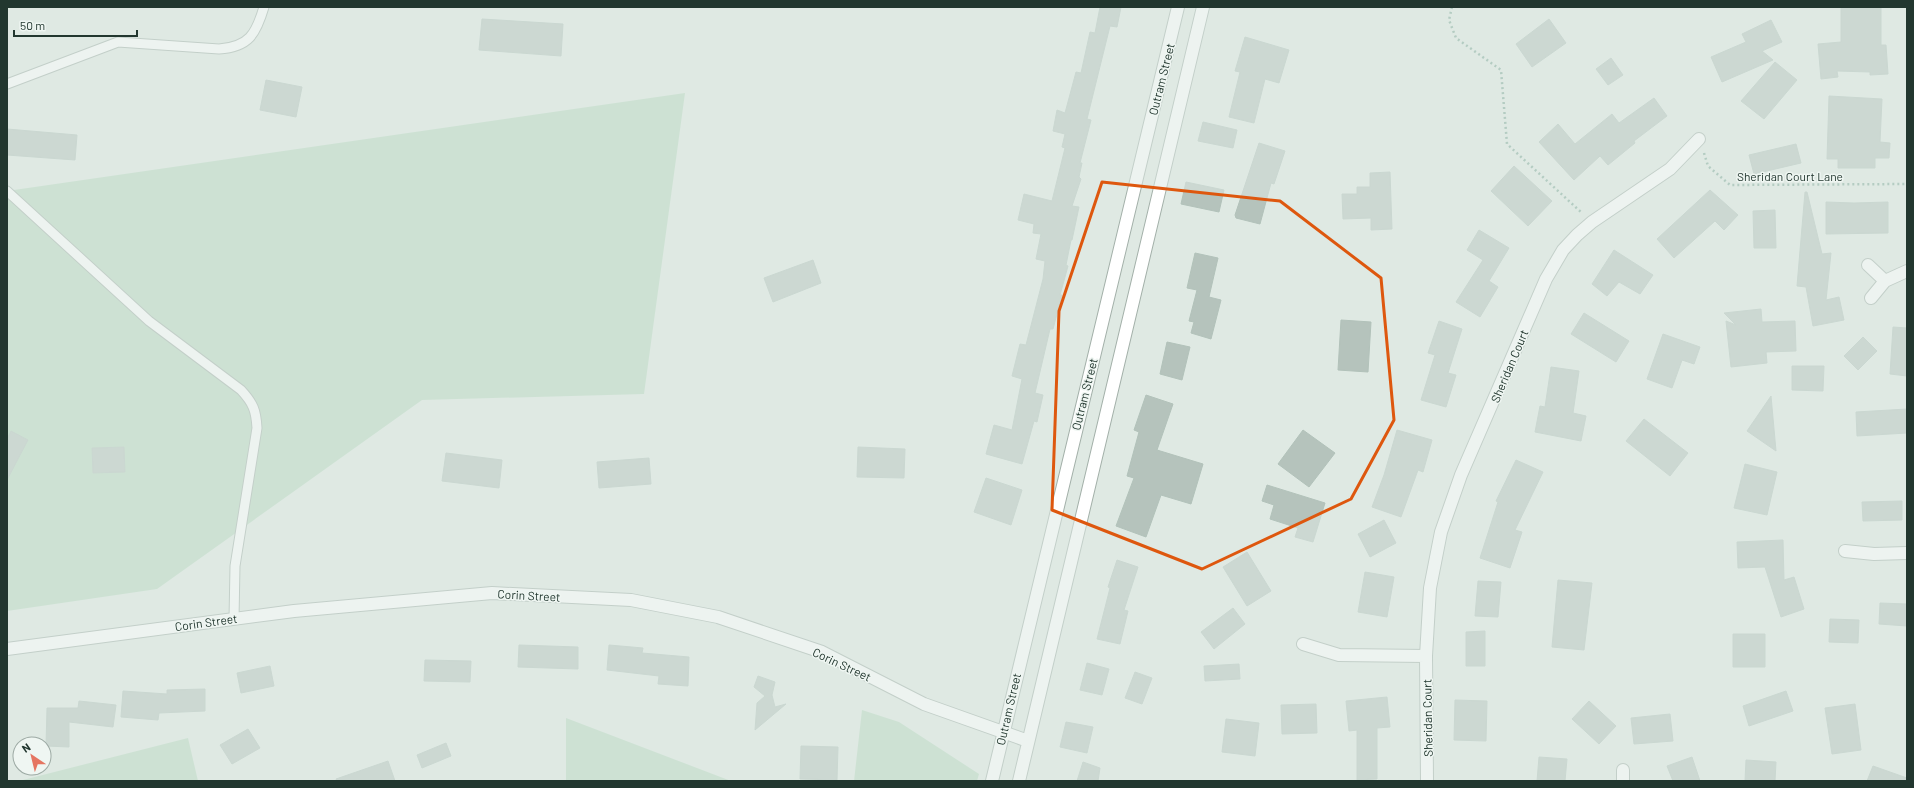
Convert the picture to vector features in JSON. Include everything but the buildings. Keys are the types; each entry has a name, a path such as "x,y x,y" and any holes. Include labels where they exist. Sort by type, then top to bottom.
{"street":[{"name":"Outram Street","path":"992,781 1002,732 1178,7"},
{"name":"Outram Street","path":"1019,781 1203,7"},
{"name":"Sheridan Court","path":"1427,781 1426,656 1430,588 1442,532 1461,474 1546,279 1563,250 1592,222 1670,169 1699,139"},
{"path":"1868,265 1885,281"},
{"path":"1871,298 1885,281 1907,271"},
{"path":"1845,551 1874,554 1907,553"},
{"name":"Corin Street","path":"7,649 294,611 492,593 631,600 718,617 822,652 924,704 1028,741"},
{"path":"1303,644 1339,655 1426,656"}],"lane":[{"path":"7,84 118,42 219,49 232,48 250,38 258,27 264,7"},
{"path":"7,191 149,321 241,390 253,406 256,412 257,428 235,566 234,619"}],"path":[{"path":"1452,7 1449,20 1456,38 1501,70 1507,144 1592,222"},
{"name":"Sheridan Court Lane","path":"1699,139 1708,166 1730,185 1907,184"}],"highlighted area":[{"path":"1102,182 1280,201 1381,278 1394,420 1351,499 1202,569 1052,510 1059,311"}],"green space":[{"path":"685,93 644,394 422,400 157,589 7,611 7,191"},
{"path":"862,710 899,722 979,774 977,781 854,781"},
{"path":"566,718 731,781 566,781"},
{"path":"188,738 198,781 19,781 39,776 52,776 52,773"}]}
